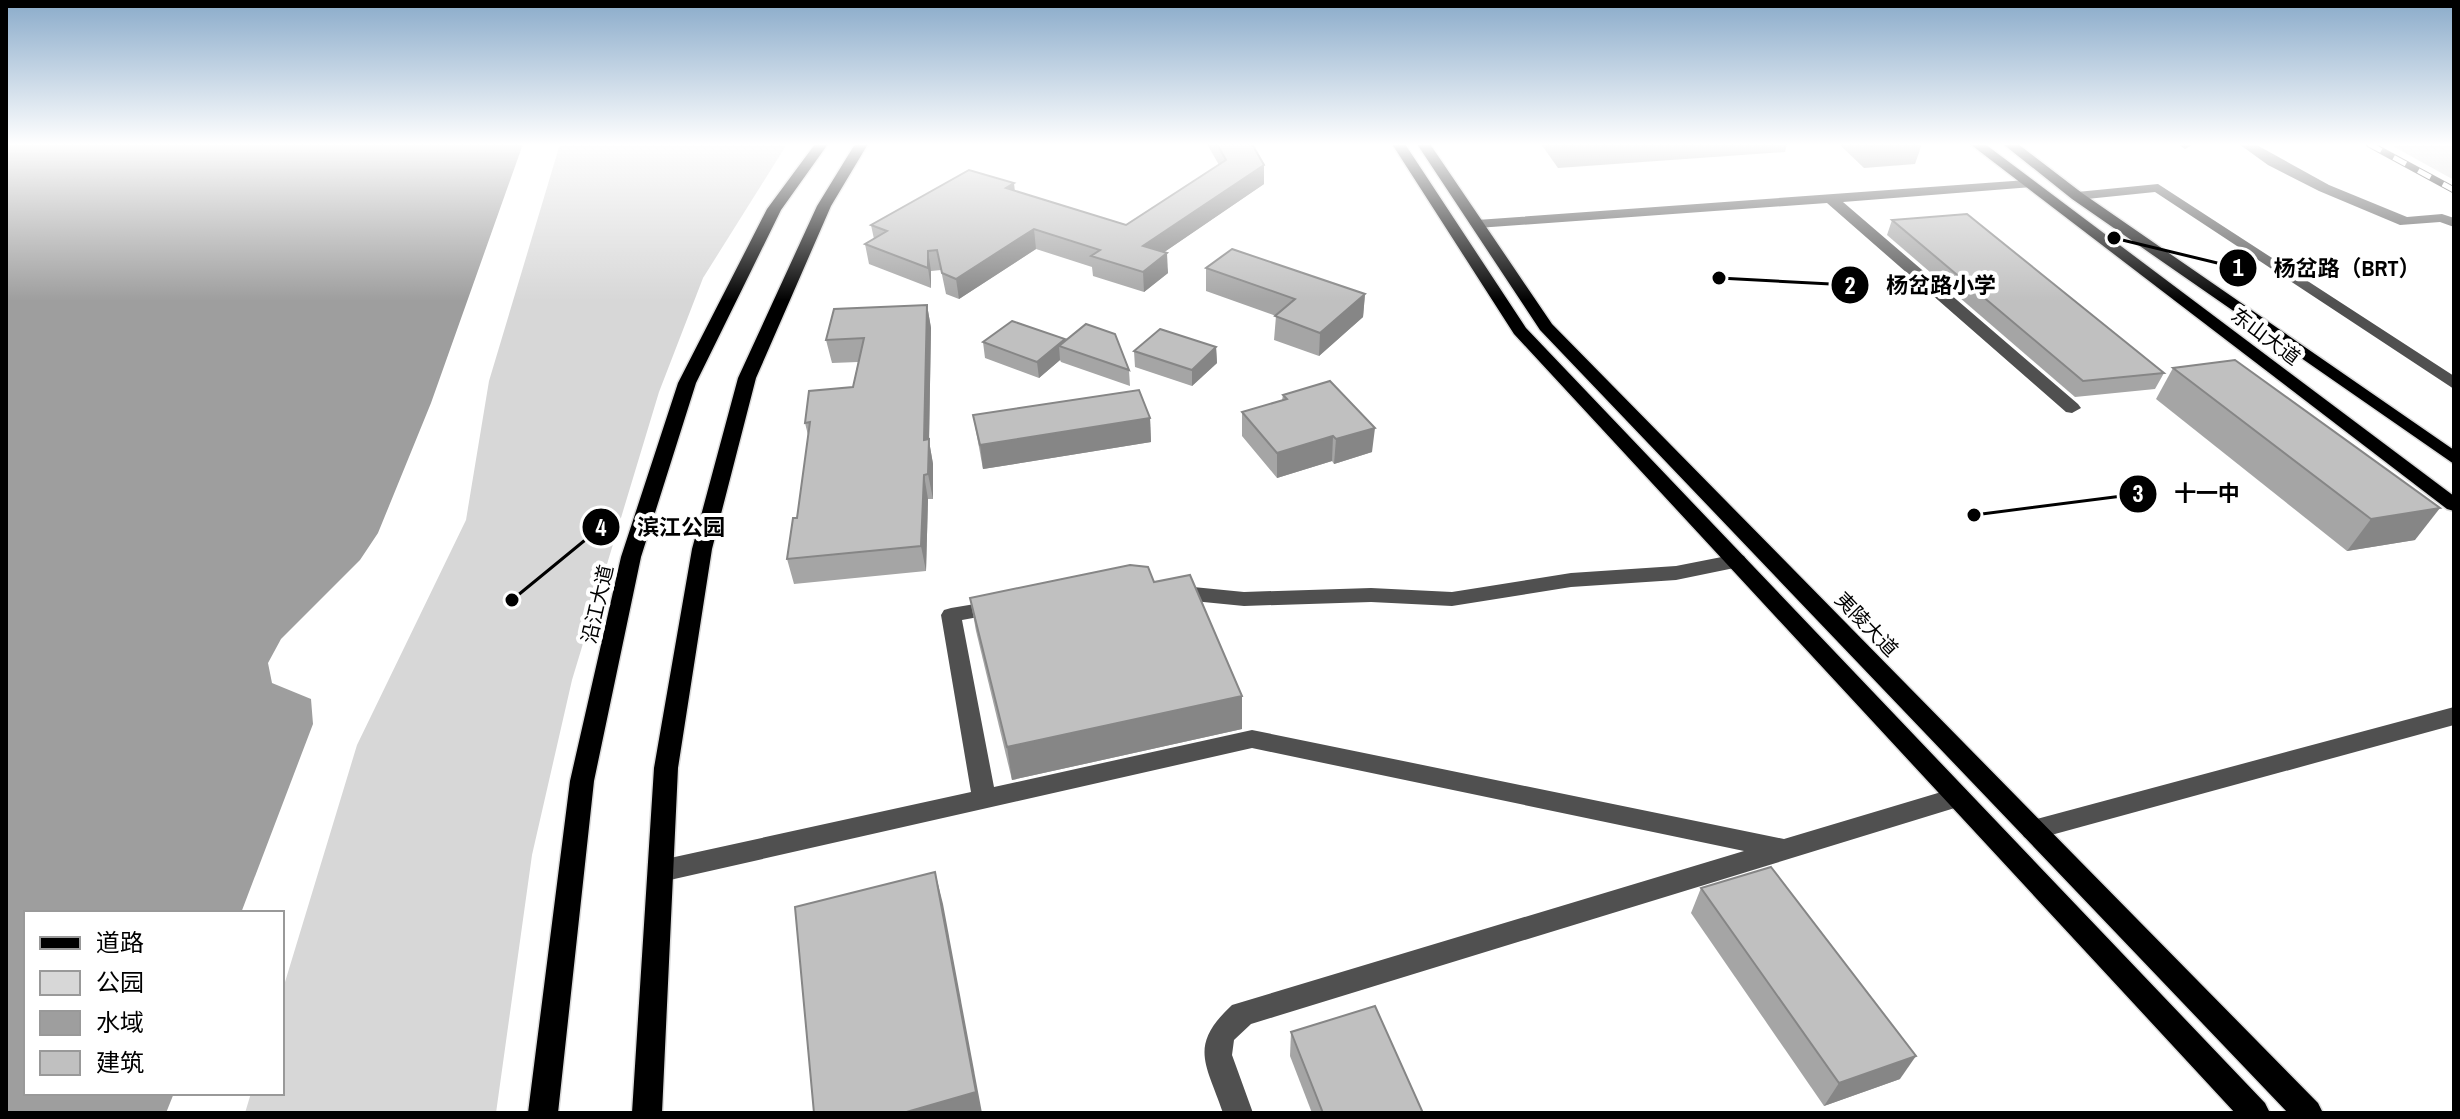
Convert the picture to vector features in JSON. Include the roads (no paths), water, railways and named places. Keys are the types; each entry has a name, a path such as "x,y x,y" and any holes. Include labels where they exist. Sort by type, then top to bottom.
{"main road":[{"name":"沿江大道","path":"543,1113 582,781 631,557 687,383 774,209 783,196"},
{"path":"647,1113 666,768 702,549 747,378 830,196"},
{"path":"1432,196 1520,331 2255,1113"},
{"name":"夷陵大道","path":"1458,196 1546,327 2308,1113"},
{"name":"东山大道","path":"2043,196 2454,505"},
{"name":"东山大道","path":"2077,196 2454,458"}],"street":[{"path":"1477,224 1855,196"},
{"path":"2170,196 2454,384"},
{"path":"2349,196 2405,222 2442,218 2454,223"},
{"path":"1830,198 2072,408"},
{"path":"1151,590 1244,599 1371,595 1452,599 1571,580 1676,573 1737,561"},
{"path":"984,799 951,615 1013,604"},
{"path":"2033,830 2454,716"},
{"path":"661,871 1252,739 1782,849"},
{"path":"1238,1113 1218,1055 1221,1034 1242,1014 1958,797"}],"water":[{"path":"6,196 504,196 431,403 378,533 360,560 281,639 268,663 272,683 311,699 313,724 242,911 24,911 24,1095 173,1095 166,1113 6,1113"}],"place":[{"name":"杨岔路（BRT）","path":"2114,238"},
{"name":"杨岔路小学","path":"1719,278"},
{"name":"十一中","path":"1974,515"},
{"name":"滨江公园","path":"512,600"}]}
